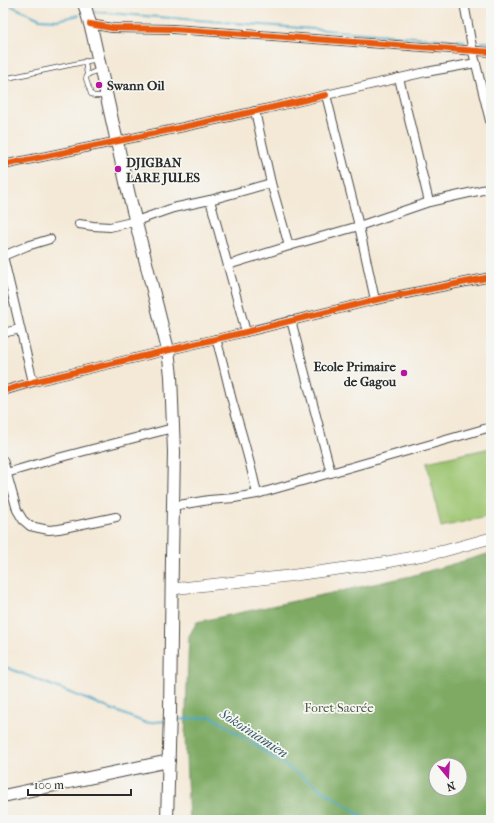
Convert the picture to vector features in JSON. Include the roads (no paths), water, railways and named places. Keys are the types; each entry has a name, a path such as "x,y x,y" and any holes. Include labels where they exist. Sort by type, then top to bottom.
{"main road":[{"path":"84,3 168,350 171,376 174,452 167,820"},
{"path":"3,796 169,760"}],"street":[{"path":"464,3 473,52 491,126"},
{"path":"90,24 112,28 173,29 238,33 383,45 427,47 473,52 491,52"},
{"path":"3,165 117,142 399,78 476,63"},
{"path":"399,78 429,202"},
{"path":"326,94 359,226 375,300"},
{"path":"255,111 271,183 289,246"},
{"path":"79,224 110,227 136,221 173,208 210,200 271,183"},
{"path":"228,265 359,226 429,202 491,188"},
{"path":"210,200 246,332"},
{"path":"32,382 3,256 27,246 50,239"},
{"path":"3,391 32,382 375,300 491,277"},
{"path":"291,320 331,473"},
{"path":"3,333 20,330"},
{"path":"216,339 223,360 228,385 257,494"},
{"path":"173,506 257,494 491,427"},
{"path":"4,473 173,428"},
{"path":"3,460 4,473 17,510 23,520 30,526 44,529 59,529 116,517"},
{"path":"172,589 288,576 382,563 491,538"}],"lane":[{"path":"3,79 85,62 99,64"},
{"path":"85,62 86,78 91,94 94,96 107,96"},
{"path":"87,75 99,64"}],"waterway":[{"path":"5,3 40,19 57,20 79,15"},
{"path":"95,12 465,41"},
{"path":"481,42 491,42"},
{"name":"Sokoiniamien","path":"3,666 146,723 165,721"},
{"name":"Sokoiniamien","path":"175,720 212,717 368,820"}],"place":[{"name":"Swann Oil","path":"99,85"},
{"name":"DJIGBAN LARE JULES","path":"118,169"},
{"name":"Ecole Primaire de Gagou","path":"404,373"}],"park label":[{"name":"Foret Sacrée","path":"339,707"}]}
